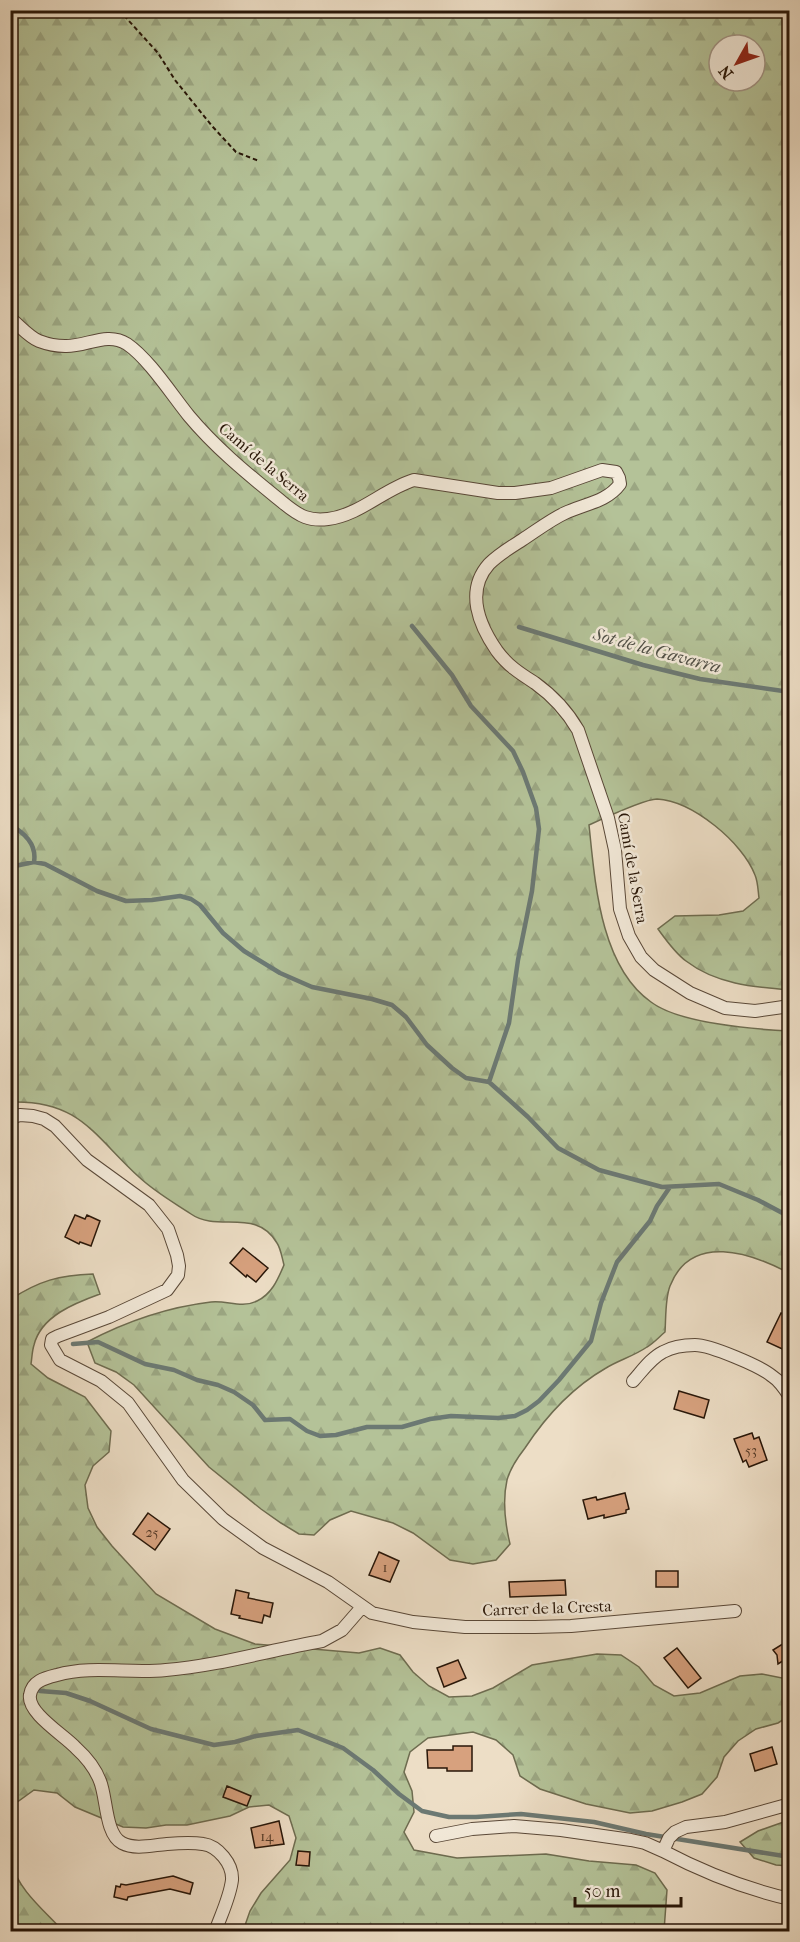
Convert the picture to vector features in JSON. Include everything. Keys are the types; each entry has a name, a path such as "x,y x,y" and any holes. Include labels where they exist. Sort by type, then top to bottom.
{"street":[{"name":"Camí de la Serra","path":"10,318 37,340 52,345 67,347 108,338 128,345 148,365 203,432 232,460 288,507 304,517 316,520 331,519 360,508 402,484 414,480 498,493 515,493 551,488 602,470 616,472 620,478 620,484 608,496 553,519 491,562 477,583 476,597 480,621 509,666 557,701 578,730 609,818 615,850 620,909 629,936 641,957 668,980 690,993 725,1008 755,1011 789,1006"},
{"name":"Carrer de la Cresta","path":"10,1118 21,1115 44,1119 55,1126 87,1160 150,1204 168,1229 179,1266 178,1275 167,1290 109,1317 58,1336 52,1340 53,1352 60,1360 101,1381 128,1403 183,1480 223,1519 263,1548 328,1582 372,1613 413,1622 465,1627 571,1626 735,1611"},
{"path":"633,1381 655,1357 663,1352 697,1345 765,1371 781,1383 789,1397"},
{"path":"215,1932 232,1881 232,1872 221,1854 204,1844 173,1843 131,1846 121,1843 110,1829 104,1791 94,1769 76,1747 34,1711 30,1696 33,1688 37,1681 60,1674 106,1670 165,1671 322,1641 342,1630 362,1607"},
{"path":"663,1851 669,1838 686,1827 735,1819 789,1804"},
{"path":"436,1836 495,1826 532,1827 631,1840 663,1851 727,1880 789,1899"}],"path":[{"path":"118,10 158,53 175,80 236,152 259,161"}],"green space":[{"path":"10,11 789,11 789,990 748,986 710,975 682,958 658,929 675,916 719,915 743,911 759,898 756,878 749,863 740,850 715,826 686,807 657,799 589,825 594,872 603,921 621,967 634,986 651,1002 680,1016 717,1024 789,1031 789,1273 757,1259 723,1252 707,1253 692,1258 680,1269 668,1291 665,1332 650,1345 606,1368 571,1393 542,1425 517,1459 508,1476 505,1488 504,1504 510,1544 496,1560 473,1564 450,1560 413,1533 393,1523 351,1511 330,1520 314,1535 299,1534 261,1509 209,1467 134,1385 116,1372 95,1363 87,1342 132,1322 179,1308 211,1302 245,1304 257,1301 271,1290 284,1265 277,1243 268,1232 258,1226 248,1223 213,1221 191,1214 145,1182 84,1123 54,1107 11,1102"},
{"path":"93,1274 100,1294 70,1306 51,1318 38,1335 31,1364 48,1378 85,1397 111,1431 109,1452 93,1466 85,1485 88,1508 97,1527 156,1594 215,1629 255,1644 359,1653 380,1648 400,1655 413,1672 429,1686 449,1697 472,1696 493,1688 532,1665 597,1654 621,1655 639,1667 654,1685 674,1696 700,1693 740,1676 762,1674 782,1678 789,1675 789,1716 778,1723 756,1729 738,1741 724,1757 717,1777 702,1794 652,1811 630,1813 586,1804 540,1789 520,1776 513,1755 496,1740 473,1732 428,1738 410,1752 404,1772 412,1791 414,1812 404,1832 414,1850 457,1858 546,1854 636,1865 655,1873 667,1890 664,1931 243,1931 250,1911 261,1893 290,1860 296,1838 289,1816 269,1805 249,1807 230,1816 187,1825 123,1827 75,1807 57,1793 34,1790 16,1803 11,1812 11,1299 50,1280"},
{"path":"789,1820 789,1866 776,1865 754,1858 740,1842 758,1831"},
{"path":"11,1862 26,1891 63,1931 11,1931"}],"building":[{"path":"75,1215 85,1219 87,1215 100,1221 91,1246 80,1242 79,1244 65,1237"},
{"path":"243,1248 268,1268 256,1282 247,1275 246,1277 230,1263"},
{"path":"781,1313 789,1318 789,1352 767,1342"},
{"path":"679,1391 709,1400 704,1418 674,1409"},
{"path":"752,1433 754,1439 759,1437 767,1460 749,1467 746,1460 743,1462 734,1439"},
{"path":"625,1493 629,1509 626,1513 588,1519 583,1500 596,1497 597,1500"},
{"path":"148,1513 170,1529 155,1550 133,1534"},
{"path":"379,1552 399,1561 390,1582 369,1575"},
{"path":"656,1571 678,1571 678,1587 656,1587"},
{"path":"565,1580 566,1595 510,1597 509,1582"},
{"path":"236,1590 249,1593 248,1598 273,1603 270,1617 264,1615 262,1623 231,1614"},
{"path":"789,1640 789,1657 778,1664 777,1655 773,1650"},
{"path":"677,1648 701,1678 688,1688 664,1658"},
{"path":"458,1660 466,1678 444,1687 437,1668"},
{"path":"453,1746 472,1746 472,1771 428,1768 427,1750 453,1750"},
{"path":"772,1747 777,1764 755,1771 750,1754"},
{"path":"227,1786 251,1796 247,1806 223,1797"},
{"path":"279,1821 284,1844 255,1848 251,1828"},
{"path":"298,1851 310,1852 309,1866 296,1865"},
{"path":"173,1876 193,1883 190,1894 170,1889 128,1897 127,1900 114,1897 116,1886 120,1887 121,1884"}],"waterway":[{"path":"412,626 452,675 471,706 513,751 536,808 539,829 532,891 518,960 509,1023 489,1082"},
{"name":"Sot de la Gavarra","path":"519,627 643,665 700,679 790,692"},
{"path":"10,825 32,844 34,862"},
{"path":"10,867 34,862 45,864 97,891 126,901 180,896 191,899 200,905 223,933 244,951 280,973 312,987 392,1005 406,1017 427,1045 452,1068 466,1078 489,1082 558,1148 599,1170 662,1187 719,1184 758,1200 790,1217"},
{"path":"73,1344 98,1342 145,1364 174,1370 197,1380 218,1385 234,1392 253,1405 265,1420 290,1419 307,1431 320,1436 336,1435 367,1427 402,1427 451,1416 498,1418 515,1416 539,1401 591,1341 601,1303 617,1262 650,1221 670,1187"},
{"path":"40,1691 66,1693 90,1701 151,1729 214,1745 298,1730 343,1748 422,1811 449,1817 521,1814 594,1822 646,1834 790,1857"}]}
